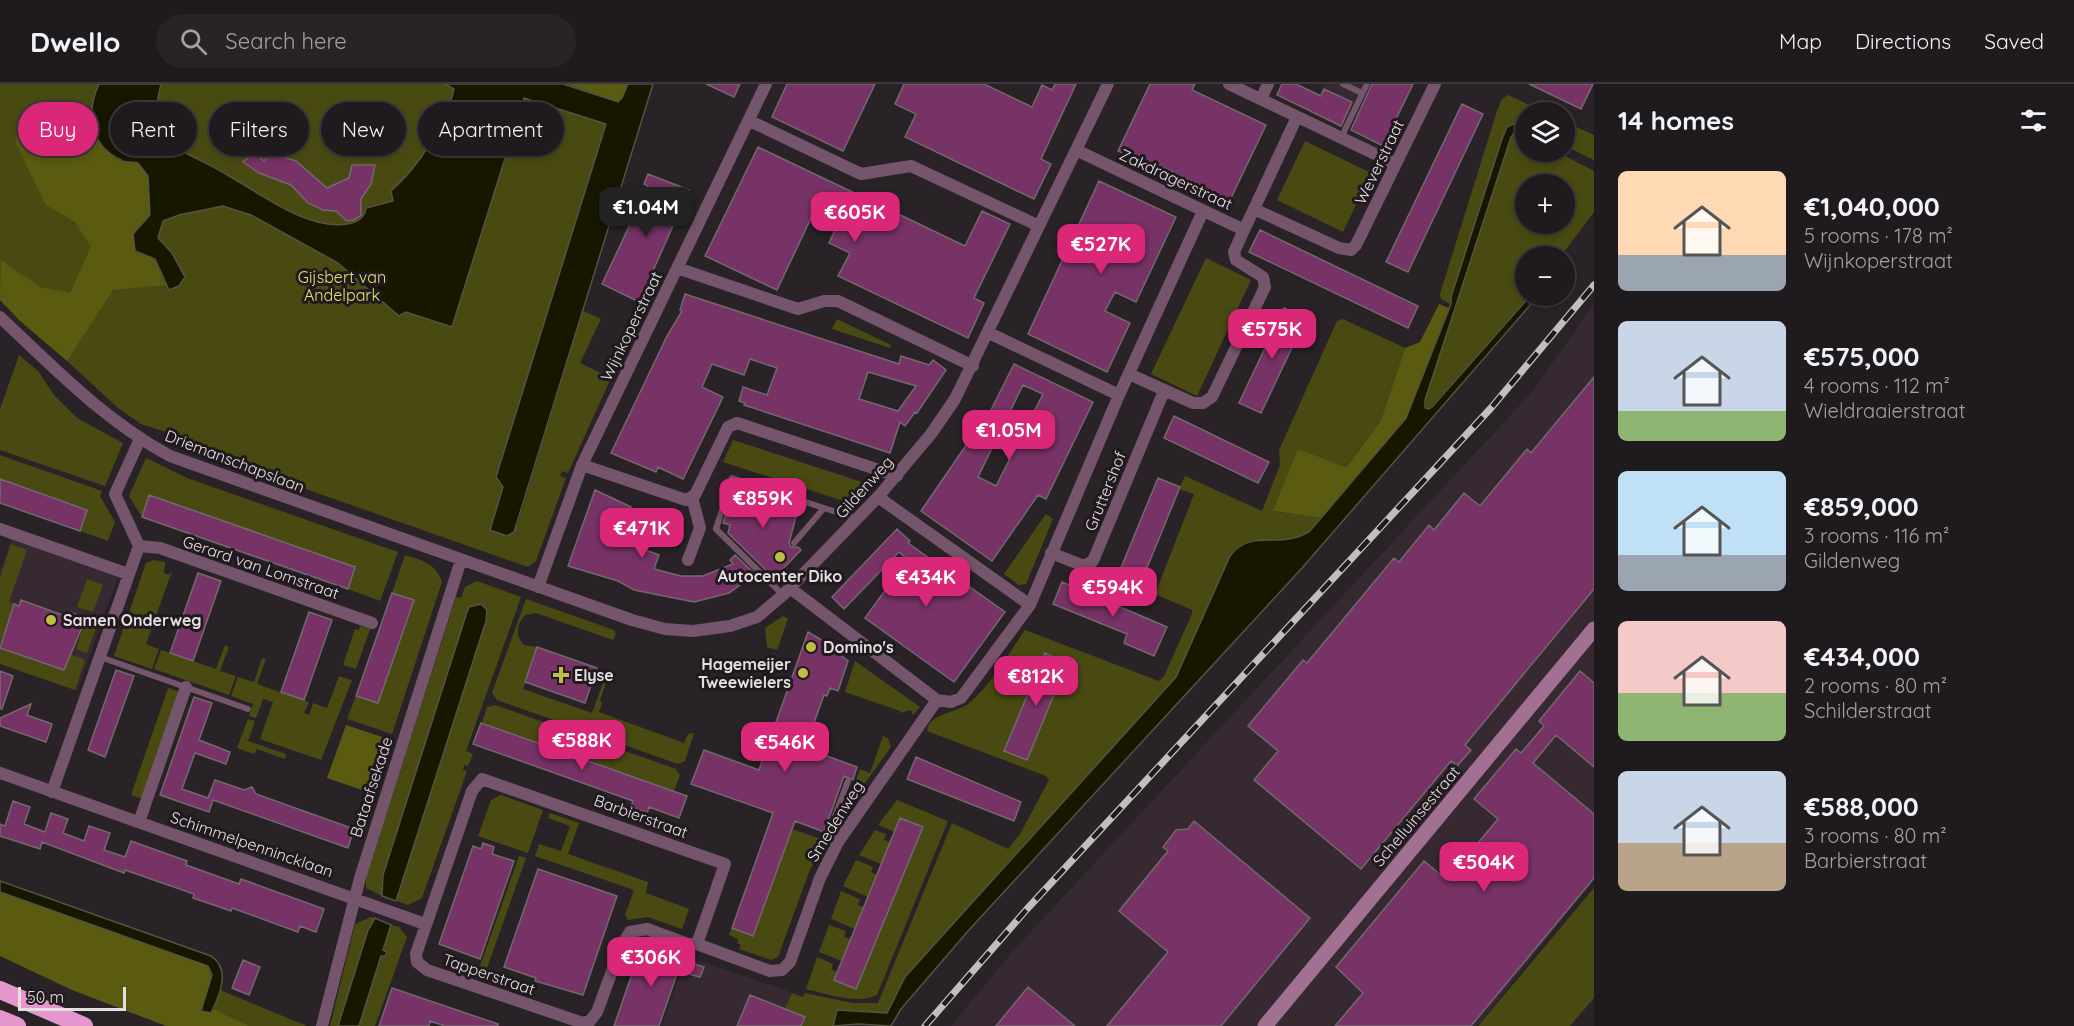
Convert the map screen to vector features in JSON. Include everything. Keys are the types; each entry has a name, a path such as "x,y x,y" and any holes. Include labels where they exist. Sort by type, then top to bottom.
{"highway":[{"path":"0,982 36,1005"},
{"path":"0,990 84,1026"},
{"path":"0,1019 16,1026"}],"street":[{"name":"Wijnkoperstraat","path":"538,587 582,465 766,84"},
{"path":"1229,84 1396,164"},
{"path":"1261,99 1268,84"},
{"name":"Weverstraat","path":"1348,250 1356,245 1435,84"},
{"name":"Gildenweg","path":"462,560 651,626 693,631 748,621 787,591 857,519 897,476 944,417 989,333 1076,150 1104,85"},
{"path":"1254,209 1297,117"},
{"path":"750,121 863,175 903,165 911,166 1039,226"},
{"name":"Zakdragerstraat","path":"1076,150 1244,230 1254,209 1348,250"},
{"name":"Gruttershof","path":"937,700 951,702 962,698 1030,605 1119,395 1203,211"},
{"path":"1129,374 1193,403 1203,403 1212,397 1265,287 1263,277 1236,260 1234,252 1244,230"},
{"path":"677,268 798,309 828,300 838,301 973,366"},
{"name":"Driemanschapslaan","path":"0,317 86,399 140,439 170,456 243,484 462,560"},
{"path":"989,333 1119,395"},
{"name":"Gruttershof","path":"1051,553 1084,566 1093,561 1164,390"},
{"path":"688,560 700,528 692,497 726,431 734,424 742,424 897,476"},
{"path":"52,792 139,546 116,494 140,439"},
{"path":"582,465 679,500 692,497"},
{"path":"878,497 1030,605"},
{"path":"0,529 128,574"},
{"name":"Gerard van Lomstraat","path":"139,546 160,548 372,623"},
{"name":"Bataafsekade","path":"322,1026 354,898 462,560"},
{"path":"787,591 937,700"},
{"name":"Schelluinsestraat","path":"1266,1026 1594,629"},
{"path":"139,822 186,687"},
{"name":"Smedenweg","path":"782,970 790,962 820,878 840,838 937,700"},
{"name":"Schimmelpennincklaan","path":"0,773 354,898"},
{"name":"Barbierstraat","path":"425,924 474,786 479,779 486,779 724,864 697,944"},
{"path":"354,898 425,924"},
{"name":"Tapperstraat","path":"425,924 416,954 417,962 427,970 576,1022 591,1023 622,944 630,932 647,929 688,944 697,944 770,971 782,970"}],"lane":[{"path":"1343,84 1362,93"},
{"path":"1341,138 1367,84"},
{"path":"787,591 716,529 732,478 857,519"},
{"path":"794,543 824,508"},
{"path":"99,657 248,709"},
{"path":"840,838 830,829 848,781"}],"shaded area":[{"path":"99,84 161,84 157,102 110,102 110,154 98,139 98,102 93,102"},
{"path":"445,84 563,84 618,102 628,84 653,84 514,532 507,536 490,530 503,487 496,477 606,124 564,111 564,102 537,102 524,98 523,102 450,102 454,89"},
{"path":"568,84 628,84 618,102"},
{"path":"1324,84 1365,84 1343,129 1310,113"},
{"path":"1515,125 1515,132 1511,137 1425,400 1425,408 1429,409 1433,406 1521,306 1529,306 1302,568 968,931 901,1009 891,1026 858,1024 833,1026 837,1010 887,1013 905,977 1176,677 1230,556 1238,547 1257,541 1298,537 1310,531 1406,418 1451,304 1451,297 1507,127"},
{"path":"18,132 18,148 15,142"},
{"path":"98,138 110,156 124,162 138,163 148,176 150,215 134,240 135,253 154,260 165,285 113,290 67,361 20,321 0,300 1,260 40,287 70,293 91,247 75,222 46,205 22,156 98,156"},
{"path":"114,156 192,156 301,216 316,222 347,224 360,219 366,208 393,201 391,191 422,156 506,156 452,327 406,312 399,316 338,263 251,215 223,206 179,215 163,221 158,238 172,253 185,277 179,286 169,290 155,259 135,251 133,234 150,215 148,176 138,163 123,161"},
{"path":"1439,304 1449,308 1406,418 1322,518 1273,511 1298,449 1345,467 1350,463 1381,420 1405,348 1420,342"},
{"path":"1594,304 1594,880 1477,1026 951,1026 1013,951 1531,393"},
{"name":"Samen Onderweg","path":"11,539 118,576 77,691 0,664 0,571"},
{"path":"481,604 487,610 486,621 396,901 382,896 383,875 467,612 469,607"},
{"path":"346,725 391,740 374,794 327,778"},
{"path":"0,881 211,956 221,968 222,983 211,1013 201,1011 212,975 208,966 0,892"},
{"path":"0,892 204,964 208,968 211,979 211,1013 214,1009 249,1026 166,1026 72,990 0,956"},
{"path":"375,918 391,925 383,950 387,952 385,956 381,956 359,1026 338,1026 368,930"},
{"path":"686,956 796,994 818,1026 662,1026"}],"green space":[{"name":"Gijsbert van Andelpark","path":"0,84 612,84 606,124 496,477 503,487 490,530 507,536 517,526 583,311 601,319 580,363 611,378 568,473 562,471 560,476 566,478 536,561 528,567 203,453 182,444 182,437 141,424 118,408 0,299"},
{"path":"1508,95 1523,102 1515,102 1515,126 1505,130 1451,304 1441,299 1440,294 1502,99"},
{"path":"1575,126 1594,135 1594,160 1575,151"},
{"path":"1515,133 1515,162 1575,161 1594,171 1594,212 1568,246 1515,246 1515,306 1521,306 1429,409 1423,405 1511,137"},
{"path":"1305,141 1371,173 1343,232 1277,200"},
{"path":"1206,258 1251,280 1197,396 1151,374"},
{"path":"837,319 891,345 890,348 832,329"},
{"path":"1343,319 1405,348 1381,420 1350,463 1345,467 1327,461 1273,511 1322,518 1301,537 1292,541 1252,541 1237,548 1230,556 1176,677 905,977 887,1014 838,1010 833,1026 801,1026 804,1017 785,1009 792,993 803,997 805,993 852,1003 878,1003 952,823 1008,849 1020,834 1049,780 1046,776 927,731 929,725 938,717 968,704 992,679 1025,630 1159,681 1164,676 1192,614 1192,610 1155,594 1194,494 1179,489 1185,476 1262,511 1280,465 1279,450 1337,321"},
{"path":"19,355 38,371 54,395 77,418 123,443 105,486 0,450 0,409"},
{"path":"733,440 871,485 853,504 723,462"},
{"path":"0,455 102,491 100,496 115,522 108,541 80,531 87,509 0,479"},
{"path":"146,458 187,478 398,552 380,601 348,589 355,567 150,495 142,517 129,496"},
{"path":"1046,514 1053,519 1026,584 1019,585 1004,574"},
{"path":"11,544 27,550 9,602 14,604 0,645 0,577"},
{"path":"405,555 432,567 442,582 392,734 347,719 356,696 378,703 414,601 392,593"},
{"path":"154,560 165,562 164,573 169,575 172,571 146,644 159,649 152,669 114,656 146,563"},
{"path":"87,579 103,585 93,612 77,607"},
{"path":"477,581 521,597 466,751 473,754 468,766 464,765 463,770 467,771 422,898 408,905 396,901 486,621 487,616 470,607 383,875 382,896 366,888 366,879 456,597 461,598 465,587"},
{"path":"526,599 614,630 616,634 613,640 536,613 525,615 518,627 519,638 524,645 537,647 523,689 592,713 606,675 608,676 600,700 602,703 599,712 684,743 688,734 694,733 685,761 678,764 497,700 492,693"},
{"path":"783,616 788,619 777,650 767,647 765,628"},
{"path":"86,618 98,623 87,653 76,649"},
{"path":"360,626 370,629 356,669 343,665 355,629 359,630"},
{"path":"225,645 229,647 220,671 236,676 229,695 154,669 161,650 216,669"},
{"path":"0,648 64,670 70,654 85,660 75,690 0,664"},
{"path":"262,658 266,659 257,684 309,702 304,713 309,715 313,703 327,708 339,676 352,680 321,760 260,739 273,702 263,699 256,718 249,716 253,704 231,696 238,677 254,682"},
{"path":"855,661 920,707 913,715 911,710 900,713 900,711 845,692"},
{"path":"168,688 180,692 142,799 131,795"},
{"path":"495,705 676,769 680,775 674,791 482,723 487,707"},
{"path":"248,719 255,721 248,741 286,754 285,759 257,749 254,754 237,748"},
{"path":"883,736 888,738 891,747 852,801 849,799 860,769 870,773"},
{"path":"501,795 543,810 528,853 478,836 491,800"},
{"path":"897,800 948,821 877,995 851,999 806,989 817,957 833,964 831,969 837,972 834,980 856,989 922,827 901,818 895,832 878,825"},
{"path":"550,813 579,823 568,854 648,882 646,893 689,909 682,929 648,917 628,920 625,915 634,890 535,856 539,844 561,851 570,826 548,818"},
{"path":"789,828 824,840 809,872 778,957 771,960 739,949 741,945 737,943 738,939 729,935 732,928 753,935"},
{"path":"875,830 886,834 884,840 890,842 881,864 859,855"},
{"path":"519,856 526,858 487,968 480,966"},
{"path":"856,860 873,867 871,872 877,875 868,897 843,886"},
{"path":"1594,888 1594,998 1570,1026 1478,1026"},
{"path":"841,891 860,899 858,905 864,907 855,929 831,919"},
{"path":"371,917 375,918 368,931 338,1026 330,1026 355,924"},
{"path":"391,925 399,927 407,937 375,1026 359,1026 382,955 386,952 383,951"},
{"path":"829,925 846,931 844,937 851,939 842,961 819,952"},
{"path":"220,990 307,1026 249,1026 214,1009"}],"building":[{"path":"706,84 740,84 734,97"},
{"path":"787,84 875,84 843,151 772,117"},
{"path":"904,84 984,84 1032,107 1042,85 1052,90 1055,84 1076,84 1041,159 1051,164 1034,199 905,137 916,114 895,104"},
{"path":"1150,84 1195,84 1192,90 1266,125 1230,200 1156,164 1154,168 1118,151"},
{"path":"1282,84 1296,84 1321,96 1324,89 1352,102 1341,126 1277,95"},
{"path":"1372,84 1413,84 1383,146 1351,130"},
{"path":"1529,84 1593,84 1581,109 1575,106 1575,102 1566,102"},
{"path":"1462,104 1483,114 1408,272 1386,262"},
{"path":"758,147 965,246 982,211 1010,224 974,298 984,303 968,338 838,276 850,253 829,243 836,228 812,216 777,290 705,256"},
{"path":"250,156 258,156 264,161 268,156 280,156 296,161 327,188 349,178 352,165 375,165 371,184 361,199 361,215 354,220 347,221 336,211 323,210 308,203 291,185 259,173 243,162"},
{"path":"648,174 689,190 639,302 602,284 648,186 644,184"},
{"path":"1099,181 1176,217 1136,302 1115,292 1105,311 1130,323 1107,372 1028,334"},
{"path":"1260,230 1418,306 1408,328 1249,252"},
{"path":"685,294 899,364 901,356 929,365 933,360 946,370 917,413 915,412 905,426 900,422 890,453 744,405 745,403 739,401 743,387 767,395 777,368 750,359 744,375 712,364 702,387 723,397 683,479 658,467 656,472 611,453 667,336 682,311 680,310","holes":["868,372 916,386 898,411 859,399"]},
{"path":"1284,308 1306,318 1261,413 1239,403"},
{"path":"1014,364 1093,402 1046,499 1038,495 992,561 921,511 982,422 984,424","holes":["1023,385 1043,394 996,486 978,477"]},
{"path":"1594,377 1594,589 1465,745 1471,750 1457,766 1451,761 1361,869 1254,780 1278,751 1248,726 1303,660 1307,663 1394,558 1399,562 1429,525 1434,530 1464,493 1480,506 1527,449 1531,453"},
{"path":"1174,416 1269,462 1258,483 1164,438"},
{"path":"1158,478 1180,487 1140,585 1118,575"},
{"path":"0,479 87,510 80,531 0,503"},
{"path":"734,489 772,501 773,497 799,505 789,543 791,547 798,547 801,550 774,578 728,533 730,525 723,523"},
{"path":"595,490 631,507 622,530 626,532 621,541 659,555 654,569 681,576 703,576 733,564 730,560 735,555 755,574 729,593 694,602 634,590 618,581 568,566"},
{"path":"149,495 355,567 348,589 142,517"},
{"path":"897,529 910,541 908,543 1005,612 954,682 865,618 886,589 893,594 908,572 901,567 907,559 899,552 844,609 832,597"},
{"path":"198,573 221,581 193,661 170,653"},
{"path":"1062,582 1167,627 1154,656 1124,643 1127,634 1053,604"},
{"path":"392,593 414,600 378,703 356,696"},
{"path":"21,600 68,617 70,612 86,618 64,670 0,648 14,604 19,606"},
{"path":"309,612 332,620 304,700 281,692"},
{"path":"808,632 839,650 838,653 848,661 838,691 830,688 827,696 824,695 805,748 857,767 853,780 844,776 824,832 795,821 753,936 732,928 773,813 691,784 704,750 759,770"},
{"name":"Elyse","path":"537,647 597,668 585,703 525,682"},
{"path":"1045,653 1067,663 1027,760 1004,751"},
{"path":"116,670 134,676 105,757 88,750"},
{"path":"0,671 13,676 2,709 0,709"},
{"path":"1580,671 1594,683 1594,767 1556,735 1533,763 1594,814 1594,878 1471,1026 1335,1026 1363,993 1336,967 1424,861 1447,880 1498,819 1474,799 1516,749 1521,753 1544,726 1539,721"},
{"path":"194,697 212,703 199,740 230,752 226,764 195,753 182,789 208,798 215,780 244,790 252,787 256,794 354,829 348,848 213,800 209,812 160,795"},
{"path":"31,704 27,715 52,724 46,742 0,726 0,718"},
{"path":"481,723 687,796 679,818 649,807 647,813 631,807 633,801 473,744"},
{"path":"916,757 1021,802 1014,821 907,779"},
{"path":"13,801 30,807 24,824 45,832 51,813 68,819 63,833 84,841 89,826 110,833 104,850 125,857 131,841 187,861 186,865 239,884 241,879 324,909 316,932 300,926 298,932 232,908 231,911 193,898 194,894 125,870 124,873 42,842 40,849 0,836 0,824 5,826"},
{"path":"900,818 923,827 856,989 834,980"},
{"path":"1194,821 1310,918 1221,1026 1107,1026 1168,952 1119,911 1168,851 1163,847 1176,830 1188,829"},
{"path":"483,843 494,847 492,854 514,861 480,959 439,944 473,846 481,849"},
{"path":"538,869 617,896 583,995 535,981 536,978 504,967"},
{"path":"641,948 704,967 700,977 678,971 659,1026 614,1026"},
{"path":"243,960 260,967 249,995 232,988"},
{"path":"1028,987 1075,1026 996,1026"},
{"path":"392,988 498,1024 498,1026 445,1026 430,1021 429,1026 379,1026"},
{"path":"750,995 805,1017 801,1026 737,1026"}],"railway":[{"path":"925,1026 1027,909 1491,408 1594,285"}],"place":[{"name":"Autocenter Diko","path":"780,557"},
{"name":"Samen Onderweg","path":"51,620"},
{"name":"Domino's","path":"811,647"},
{"name":"Hagemeijer Tweewielers","path":"803,673"},
{"name":"Elyse","path":"561,675"}]}
